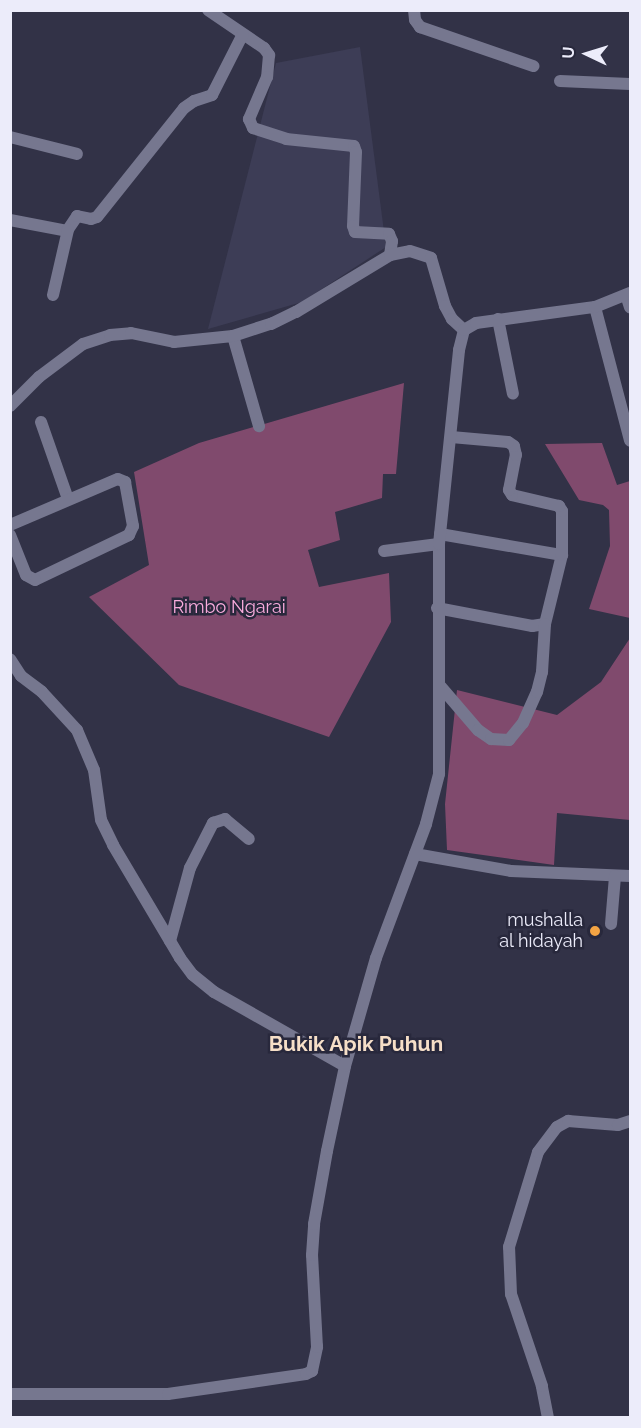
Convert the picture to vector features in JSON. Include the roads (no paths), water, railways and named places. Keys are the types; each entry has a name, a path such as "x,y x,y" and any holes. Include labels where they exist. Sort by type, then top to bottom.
{"street":[{"path":"208,10 269,55 267,77 253,110 250,124 253,128 286,139 354,146 356,152 354,232 389,234 392,241 390,255"},
{"path":"414,10 415,20 420,27 532,66"},
{"path":"54,296 68,230 77,216 92,219 98,217 184,108 194,101 212,95 243,34"},
{"path":"560,81 630,84"},
{"path":"10,136 77,154"},
{"path":"10,220 68,230"},
{"path":"10,406 39,377 83,344 110,335 131,333 174,342 233,336 271,324 296,312 390,255 410,251 432,258 445,306 452,319 464,330"},
{"path":"10,1394 168,1394 306,1374 312,1371 317,1347 312,1255 314,1224 345,1066 376,958 415,854 439,774 441,687 437,608 440,539 459,350 464,330 476,323 498,319 595,307 628,294 630,307"},
{"path":"595,307 630,440"},
{"path":"498,319 513,394"},
{"path":"233,336 259,426"},
{"path":"41,422 68,499"},
{"path":"441,687 484,735 500,742 509,740 523,723 537,692 542,672 545,624 562,555 562,510 560,506 512,495 509,490 516,455 514,446 507,442 451,437"},
{"path":"10,525 68,499 122,479 125,482 132,531 35,580 26,575 10,535"},
{"path":"384,552 440,539 562,555"},
{"path":"437,608 532,626 545,624"},
{"path":"10,659 21,676 56,705 77,730 94,770 101,820 128,873 193,975 214,993 345,1066"},
{"path":"170,941 190,868 213,823 225,819 249,839"},
{"path":"415,854 511,871 630,876"},
{"path":"611,924 615,876"},
{"path":"548,1418 542,1386 512,1294 508,1272 509,1247 538,1152 557,1127 568,1120 618,1125 630,1121"}],"place":[{"name":"mushalla al hidayah","path":"595,931"}],"district":[{"name":"Bukik Apik Puhun","path":"356,1044"}],"park label":[{"name":"Rimbo Ngarai","path":"229,607"}]}
